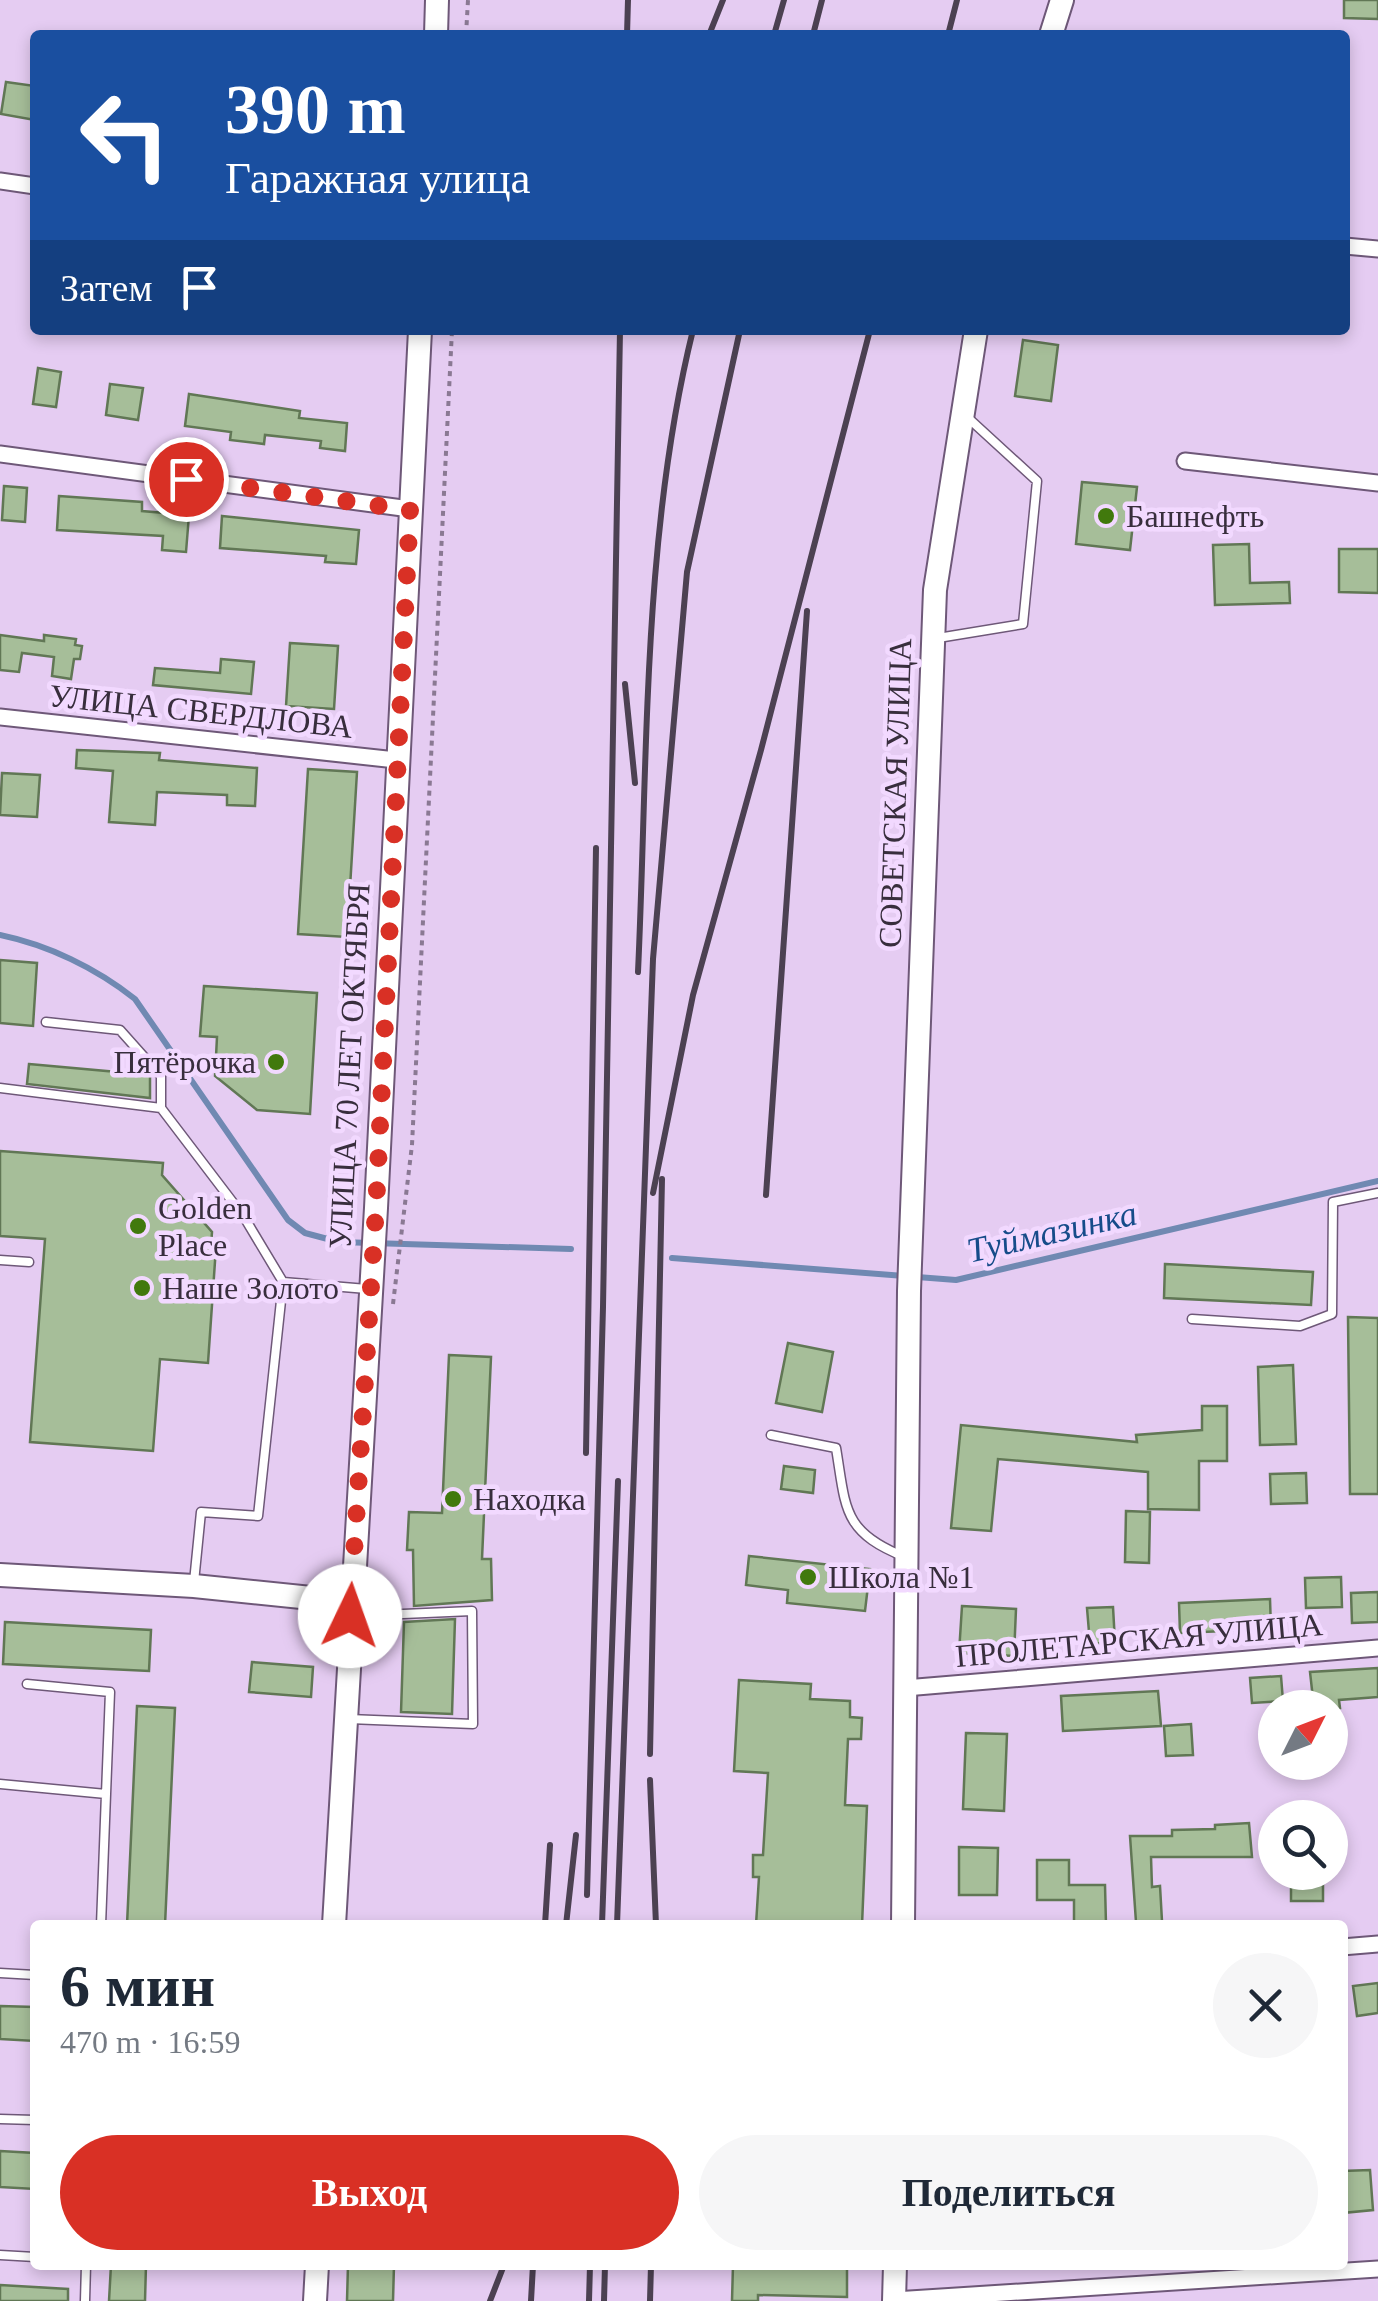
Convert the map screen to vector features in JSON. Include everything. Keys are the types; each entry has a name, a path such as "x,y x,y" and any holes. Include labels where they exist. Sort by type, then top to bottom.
{"street":[{"path":"436,30 438,0"},
{"path":"1053,30 1062,0"},
{"path":"0,181 30,185"},
{"path":"1350,246 1378,248"},
{"name":"УЛИЦА 70 ЛЕТ ОКТЯБРЯ","path":"334,1920 376,1208 420,335"},
{"name":"СОВЕТСКАЯ УЛИЦА","path":"909,1559 909,1291 934,590 975,335"},
{"path":"0,454 410,510"},
{"path":"1185,461 1378,483"},
{"name":"УЛИЦА СВЕРДЛОВА","path":"0,716 396,760"},
{"path":"903,1920 909,1559"},
{"path":"0,1575 194,1586 350,1609"},
{"name":"ПРОЛЕТАРСКАЯ УЛИЦА","path":"906,1688 1378,1648"},
{"path":"1348,1946 1378,1944"},
{"path":"895,2270 894,2300 1378,2269"},
{"path":"315,2301 317,2270"}],"lane":[{"path":"933,639 1023,624 1037,480 963,413"},
{"path":"46,1022 120,1030 161,1076 161,1108 244,1218 283,1282 258,1516 201,1512 194,1586"},
{"path":"0,1088 161,1108"},
{"path":"1192,1319 1300,1326 1332,1314 1332,1202 1378,1194"},
{"path":"0,1260 29,1262"},
{"path":"283,1282 370,1289"},
{"path":"771,1435 836,1448 847,1510 871,1544 909,1559"},
{"path":"344,1719 472,1724 472,1611 350,1609"},
{"path":"28,1684 110,1692 101,1920"},
{"path":"0,1784 106,1794"},
{"path":"0,1973 30,1975"},
{"path":"0,2119 30,2120"},
{"path":"0,2255 30,2256"},
{"path":"85,2301 86,2270"}],"path":[{"path":"466,30 468,0"},
{"path":"391,1316 412,1145 452,335"}],"building":[{"path":"1344,0 1378,0 1378,19 1344,18"},
{"path":"6,82 30,85 30,119 1,114"},
{"path":"1023,340 1058,345 1051,401 1015,396"},
{"path":"38,368 61,372 56,407 33,404"},
{"path":"110,384 143,388 138,420 106,415"},
{"path":"189,394 300,411 299,418 347,423 345,451 320,448 321,441 265,435 264,444 230,440 231,432 185,426"},
{"name":"Башнефть","path":"1082,482 1137,487 1130,550 1076,544"},
{"path":"4,486 27,488 25,522 2,520"},
{"path":"59,496 142,502 142,511 189,515 186,552 162,550 163,536 57,530"},
{"path":"222,516 359,530 356,564 325,562 326,556 220,548"},
{"path":"1249,544 1250,583 1289,582 1290,603 1215,605 1213,545"},
{"path":"1339,549 1378,549 1378,593 1339,592"},
{"path":"0,635 44,641 44,635 76,639 75,645 82,646 80,659 74,659 71,679 52,676 54,657 22,653 19,672 0,670"},
{"path":"290,643 338,646 334,709 286,706"},
{"path":"221,659 254,662 251,694 153,685 155,668 220,673"},
{"path":"77,750 160,753 159,760 257,768 255,806 227,805 227,795 157,792 155,825 109,822 113,771 76,768"},
{"path":"308,769 357,772 347,937 298,934"},
{"path":"2,773 40,775 37,817 0,815"},
{"path":"0,960 37,963 33,1026 0,1023"},
{"path":"204,986 317,993 310,1114 257,1110 215,1076 217,1037 200,1036"},
{"path":"29,1064 150,1075 150,1098 27,1084"},
{"path":"0,1151 163,1163 162,1175 212,1232 211,1246 216,1247 208,1363 160,1359 153,1451 30,1442 45,1239 0,1236"},
{"path":"1165,1264 1313,1272 1311,1305 1164,1298"},
{"path":"1348,1317 1378,1318 1378,1494 1350,1494"},
{"path":"788,1343 833,1352 822,1412 776,1403"},
{"path":"449,1355 491,1357 482,1559 491,1559 492,1600 414,1606 413,1550 407,1550 409,1512 442,1513"},
{"path":"1293,1365 1296,1444 1260,1445 1258,1367"},
{"path":"1202,1406 1227,1406 1227,1461 1199,1461 1199,1510 1148,1509 1148,1472 998,1459 991,1531 951,1528 961,1425 1137,1442 1136,1435 1202,1430"},
{"path":"784,1466 815,1470 813,1493 781,1489"},
{"path":"1306,1473 1307,1503 1271,1504 1270,1474"},
{"path":"1126,1511 1150,1512 1149,1563 1125,1562"},
{"name":"Школа №1","path":"749,1556 870,1569 865,1611 787,1603 788,1590 746,1585"},
{"path":"1341,1577 1342,1607 1306,1608 1305,1578"},
{"path":"1378,1592 1378,1622 1352,1623 1351,1593"},
{"path":"1270,1599 1271,1629 1180,1633 1179,1603"},
{"path":"962,1606 1016,1609 1014,1656 959,1653"},
{"path":"1113,1607 1115,1642 1090,1644 1087,1608"},
{"path":"455,1619 452,1714 401,1712 404,1622"},
{"path":"5,1622 151,1630 149,1671 3,1664"},
{"path":"252,1662 313,1667 311,1697 249,1692"},
{"path":"1378,1668 1378,1697 1348,1699 1348,1690 1312,1690 1310,1672"},
{"path":"1281,1676 1282,1690 1258,1690 1258,1703 1252,1703 1250,1678"},
{"path":"739,1680 811,1684 810,1699 850,1701 850,1717 862,1718 861,1739 848,1739 845,1805 867,1806 862,1920 756,1920 759,1877 753,1877 753,1855 763,1855 768,1773 734,1771"},
{"path":"1158,1691 1161,1726 1063,1731 1061,1696"},
{"path":"137,1706 175,1708 165,1920 127,1920"},
{"path":"1191,1724 1193,1755 1166,1756 1164,1726"},
{"path":"966,1733 1007,1734 1004,1811 963,1809"},
{"path":"1249,1823 1252,1857 1151,1857 1152,1887 1160,1886 1162,1920 1136,1920 1130,1836 1172,1836 1172,1830 1215,1829 1215,1825"},
{"path":"959,1847 998,1848 997,1895 959,1895"},
{"path":"1037,1860 1069,1860 1069,1885 1105,1885 1106,1920 1074,1920 1074,1900 1037,1900"},
{"path":"1291,1890 1323,1890 1323,1901 1291,1901"},
{"path":"1378,1983 1378,2013 1357,2016 1353,1986"},
{"path":"0,2006 30,2007 30,2041 0,2039"},
{"path":"0,2151 30,2153 30,2189 0,2187"},
{"path":"1370,2170 1373,2210 1348,2212 1348,2171"},
{"path":"111,2270 146,2270 145,2301 109,2301"},
{"path":"348,2270 394,2270 393,2301 347,2301"},
{"path":"733,2270 847,2270 847,2297 758,2295 758,2301 732,2301"},
{"path":"0,2285 68,2289 68,2301 0,2301"}],"waterway":[{"name":"Туймазинка","path":"0,935 71,959 135,999 288,1220 305,1233 339,1242 571,1249"},
{"name":"Туймазинка","path":"672,1258 956,1280 1378,1181"}],"railway":[{"path":"627,30 628,0"},
{"path":"711,30 723,0"},
{"path":"775,30 784,0"},
{"path":"814,30 822,0"},
{"path":"949,30 957,0"},
{"path":"587,1895 603,1307 620,335"},
{"path":"638,972 656,568 676,408 692,335"},
{"path":"617,1920 653,959 687,572 739,335"},
{"path":"653,1193 693,995 869,335"},
{"path":"766,1195 807,611"},
{"path":"625,684 635,783"},
{"path":"586,1453 596,848"},
{"path":"650,1754 662,1179"},
{"path":"602,1920 618,1481"},
{"path":"650,1780 656,1920"},
{"path":"567,1920 576,1835"},
{"path":"545,1920 550,1845"},
{"path":"490,2301 502,2270"},
{"path":"531,2301 533,2270"},
{"path":"589,2301 590,2270"},
{"path":"604,2301 605,2270"},
{"path":"650,2301 651,2270"}],"place":[{"name":"Башнефть","path":"1106,516"},
{"name":"Пятёрочка","path":"276,1062"},
{"name":"Golden Place","path":"138,1226"},
{"name":"Наше Золото","path":"142,1288"},
{"name":"Находка","path":"453,1499"},
{"name":"Школа №1","path":"808,1577"}],"route":[{"path":"186,479 410,510 376,1208 350,1616"}]}
